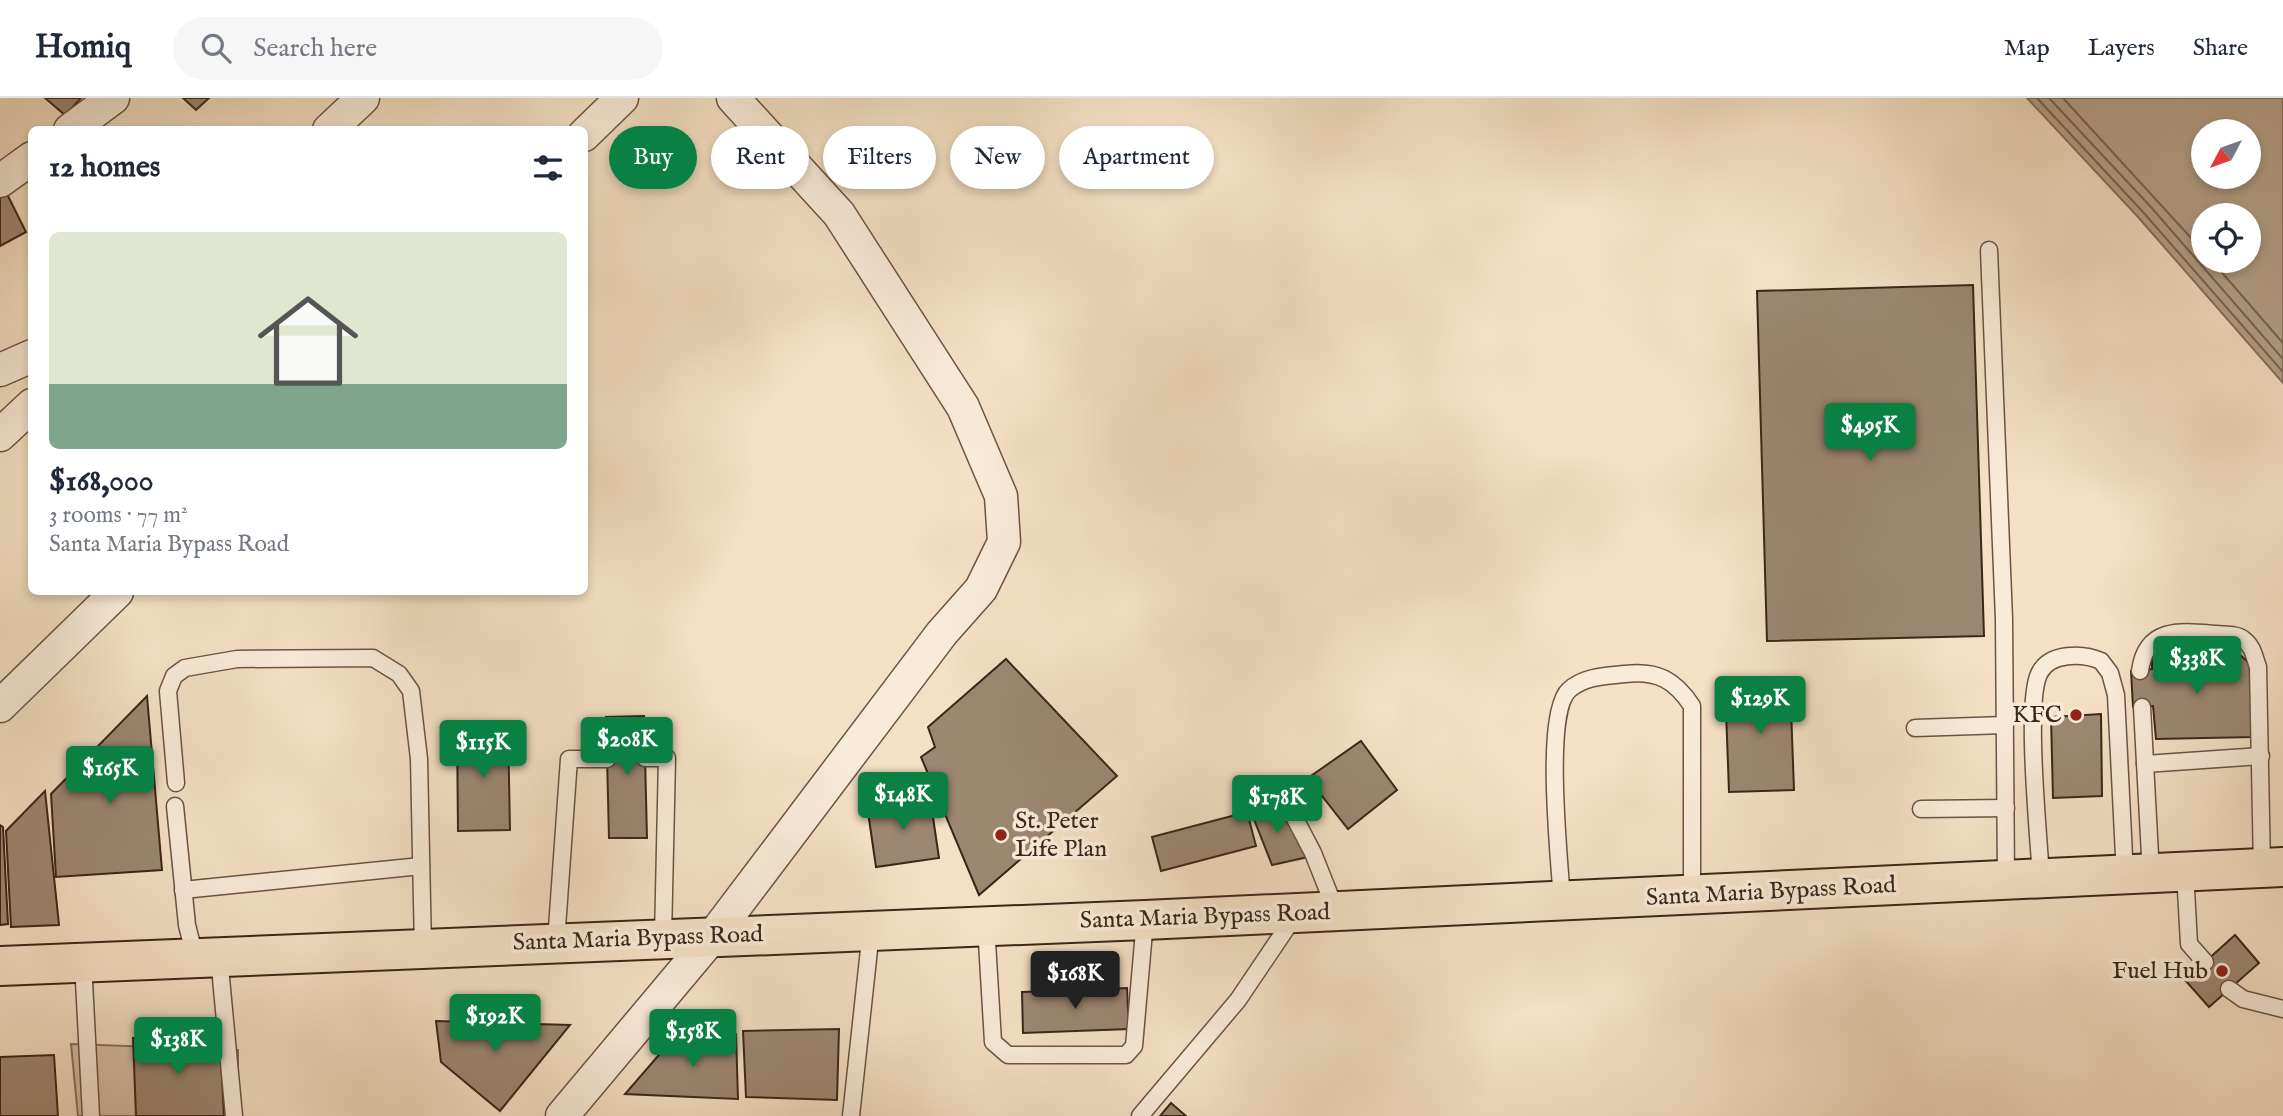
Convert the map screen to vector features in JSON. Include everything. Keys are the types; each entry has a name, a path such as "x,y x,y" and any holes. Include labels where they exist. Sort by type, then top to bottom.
{"main road":[{"name":"Santa Maria Bypass Road","path":"0,966 1145,920 2273,868"}],"street":[{"path":"75,126 113,98"},
{"path":"333,126 363,98"},
{"path":"588,131 622,98"},
{"path":"562,1116 713,936 942,633 981,589 1004,542 1001,496 963,407 839,214 733,98"},
{"path":"0,181 28,161"},
{"path":"0,370 28,358"},
{"path":"0,435 28,409"},
{"path":"0,706 114,595"}],"lane":[{"path":"1989,250 2006,808 2024,881"},
{"path":"2140,671 2142,654 2150,643 2167,633 2241,636 2251,646 2258,667 2260,756 2273,868"},
{"path":"2024,881 2035,686 2043,666 2057,657 2076,656 2101,661 2110,673 2116,695 2154,874 2189,944 2205,962"},
{"path":"176,783 167,691 174,676 185,668 237,659 373,658 399,674 411,691 419,759 423,949"},
{"path":"1562,902 1554,742 1558,713 1567,691 1586,679 1636,672 1657,674 1678,685 1692,706 1692,896"},
{"path":"2142,707 2154,874"},
{"path":"1914,728 2005,725"},
{"path":"2145,764 2260,756"},
{"path":"645,758 667,758 663,938"},
{"path":"556,942 569,759 607,759"},
{"path":"175,806 183,890 207,957 234,1116"},
{"path":"1921,809 2006,808"},
{"path":"1290,809 1313,853 1336,911"},
{"path":"183,890 421,866"},
{"path":"1140,1116 1238,1000 1297,912"},
{"path":"986,925 993,1042 1008,1055 1126,1055 1134,1046 1145,920"},
{"path":"851,1116 871,929"},
{"path":"83,962 91,1116"},
{"path":"2229,989 2243,999 2283,1009"}],"shaded area":[{"path":"71,1044 238,1050 238,1116 78,1116"}],"water":[{"path":"2027,98 2283,98 2283,383 2138,217"}],"building":[{"path":"45,98 81,98 65,115"},
{"path":"183,98 209,98 196,110"},
{"path":"7,194 26,232 0,246 0,198"},
{"path":"1973,285 1984,636 1767,641 1757,291"},
{"path":"2236,651 2250,664 2254,737 2156,739 2153,706 2133,707 2131,671 2152,669 2152,657"},
{"name":"St. Peter Life Plan","path":"1006,659 1117,776 979,895 921,757 935,747 928,727"},
{"path":"1790,681 1794,790 1729,792 1725,683"},
{"path":"147,696 162,870 56,877 51,794"},
{"path":"2101,714 2102,796 2053,798 2051,717"},
{"path":"644,716 647,838 609,838 606,717"},
{"path":"508,728 510,830 458,831 457,729"},
{"path":"1361,741 1397,790 1348,829 1308,778"},
{"path":"45,791 59,925 11,927 6,831"},
{"path":"930,797 939,858 876,867 867,805"},
{"path":"1277,805 1308,857 1272,865 1250,809"},
{"path":"1247,812 1256,846 1161,871 1152,837"},
{"path":"0,825 3,827 8,924 0,925"},
{"name":"Fuel Hub","path":"2235,935 2259,963 2209,1007 2185,980"},
{"path":"1127,988 1129,1029 1023,1033 1022,992"},
{"path":"436,1021 570,1025 500,1111 441,1062"},
{"path":"839,1029 837,1100 746,1097 743,1031"},
{"path":"677,1034 736,1034 738,1099 625,1094"},
{"path":"133,1038 220,1038 224,1116 136,1116"},
{"path":"54,1055 58,1116 0,1116 0,1057"},
{"path":"1171,1103 1186,1116 1160,1116"}],"place":[{"name":"KFC","path":"2076,715"},
{"name":"St. Peter Life Plan","path":"1001,835"},
{"name":"Fuel Hub","path":"2222,971"}]}
